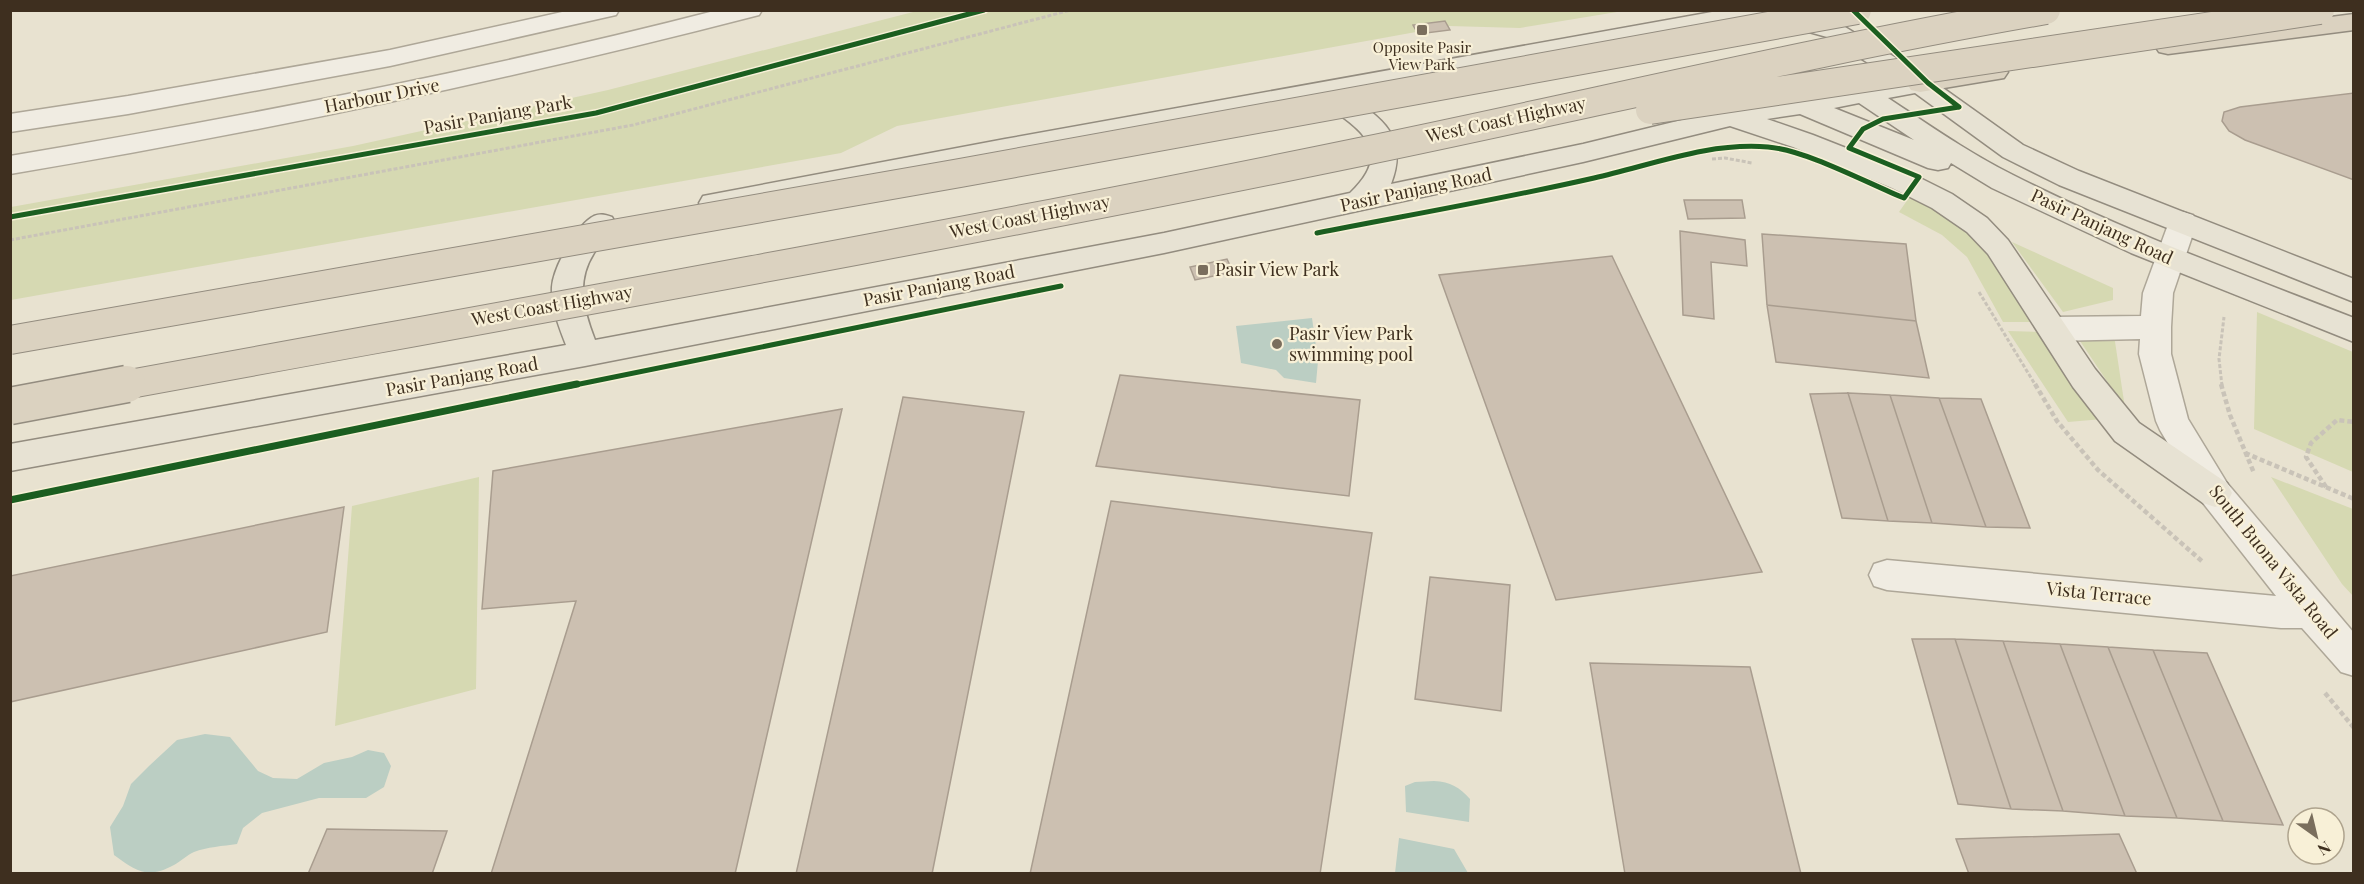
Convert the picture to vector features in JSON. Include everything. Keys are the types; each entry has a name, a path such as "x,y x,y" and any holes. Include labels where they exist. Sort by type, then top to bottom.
{"highway":[{"path":"1331,97 1857,10"},
{"name":"West Coast Highway","path":"10,406 969,229 1360,152 1641,91 2046,10"},
{"path":"1360,152 2320,10"},
{"path":"10,340 960,173 1758,11"},
{"path":"1920,84 2076,58 2354,22"}],"main road":[{"name":"Pasir Panjang Road","path":"1758,11 1840,21 1920,84 2013,151 2069,177 2354,291"},
{"path":"1840,21 1864,94"},
{"name":"Pasir Panjang Road","path":"10,458 585,354 1164,243 1583,153 1731,117 1920,84"},
{"name":"Pasir Panjang Road","path":"1864,94 1929,138 2002,182 2169,258 2354,331"},
{"path":"10,328 1331,97 1364,118 1378,134 1385,158 1378,183 1357,203"},
{"path":"1803,105 1950,166 2002,182"},
{"path":"1731,117 1803,141 1902,181 1960,212 1977,225 1998,246 2084,378 2127,432 2216,494"},
{"path":"585,354 569,315 565,291 569,274 583,245 602,224"}],"street":[{"name":"Harbour Drive","path":"10,123 128,105 390,57 607,10"},
{"name":"Harbour Drive","path":"10,165 130,146 394,94 605,49 750,10"},
{"name":"South Buona Vista Road","path":"2183,222 2158,293 2156,327 2155,354 2172,421 2216,494 2354,660"},
{"path":"2053,329 2156,327"},
{"name":"Vista Terrace","path":"1887,575 1949,579 2281,612 2312,612"}],"path":[{"path":"10,240 633,125 1071,10"},
{"path":"1705,160 1725,158 1758,164"},
{"path":"1974,282 2057,421 2098,470 2206,565"},
{"path":"2223,319 2217,359 2219,381 2258,481"},
{"path":"2326,487 2306,457 2310,443 2337,420 2354,422"},
{"path":"2245,452 2354,499"},
{"path":"2324,691 2354,728"}],"green space":[{"path":"917,11 1623,11 1520,28 1449,26 897,126 841,153 11,300 11,207 353,146 608,90"},
{"path":"1913,192 1994,251 2037,322 2003,322 1967,257 1942,235 1899,212"},
{"path":"2012,242 2113,288 2113,300 2063,312"},
{"path":"2257,312 2353,352 2353,472 2254,429"},
{"path":"2008,331 2045,332 2103,419 2068,422"},
{"path":"2114,335 2125,408 2080,341"},
{"path":"479,477 476,689 335,726 352,506"},
{"path":"2271,477 2353,509 2353,596 2342,584"}],"shaded area":[{"name":"Pasir View Park swimming pool","path":"1312,318 1318,361 1316,383 1284,378 1276,370 1241,363 1236,326"},
{"path":"205,734 230,737 258,771 273,778 297,779 324,763 352,757 368,750 384,753 391,766 384,787 366,798 319,798 262,813 243,828 237,844 194,852 174,865 157,872 143,872 129,866 114,855 110,827 123,806 131,784 177,740"},
{"path":"1434,781 1454,786 1470,799 1469,822 1406,812 1405,786 1415,782"},
{"path":"1399,838 1454,849 1468,873 1395,873"}],"building":[{"path":"1445,21 1450,30 1418,34 1413,25"},
{"path":"2354,93 2354,180 2245,140 2229,131 2222,121 2224,112 2240,107"},
{"path":"1684,200 1742,200 1745,218 1688,219"},
{"path":"1680,231 1745,240 1747,266 1711,262 1714,319 1683,315"},
{"path":"1762,234 1906,244 1916,321 1767,305"},
{"path":"1612,256 1762,572 1556,600 1439,275"},
{"path":"1227,259 1233,272 1195,280 1190,267"},
{"path":"1767,305 1916,321 1929,378 1776,362"},
{"path":"1120,375 1360,400 1349,496 1096,466"},
{"path":"1848,393 1888,521 1842,518 1810,394"},
{"path":"1848,393 1890,395 1932,523 1888,521"},
{"path":"1890,395 1939,398 1986,527 1932,523"},
{"path":"903,397 1024,412 932,874 796,874"},
{"path":"1939,398 1981,399 2030,528 1986,527"},
{"path":"842,409 735,874 491,874 576,601 482,609 493,471"},
{"path":"1111,501 1372,533 1320,874 1030,874"},
{"path":"344,507 327,632 10,702 10,576"},
{"path":"1430,577 1510,585 1501,711 1415,699"},
{"path":"1912,639 1955,639 2011,809 1958,804"},
{"path":"1955,639 2003,641 2063,811 2011,809"},
{"path":"2003,641 2060,644 2125,816 2063,811"},
{"path":"2060,644 2108,647 2177,818 2125,816"},
{"path":"2108,647 2153,650 2223,821 2177,818"},
{"path":"2153,650 2207,653 2283,825 2223,821"},
{"path":"1590,663 1750,667 1801,874 1625,874"},
{"path":"327,829 447,831 432,874 308,874"},
{"path":"2119,834 2137,874 1969,874 1956,839"}],"cycle path":[{"name":"Pasir Panjang Park","path":"10,217 596,113 984,10"},
{"path":"1853,10 1928,83 1959,107"},
{"path":"1317,233 1595,178 1703,150 1738,146 1770,147 1801,155 1904,198 1919,177 1849,148 1863,129 1883,119 1959,107"},
{"path":"10,500 1061,286"}],"place":[{"name":"Opposite Pasir View Park","path":"1422,30"},
{"name":"Pasir View Park","path":"1203,270"},
{"name":"Pasir View Park swimming pool","path":"1277,344"}]}
